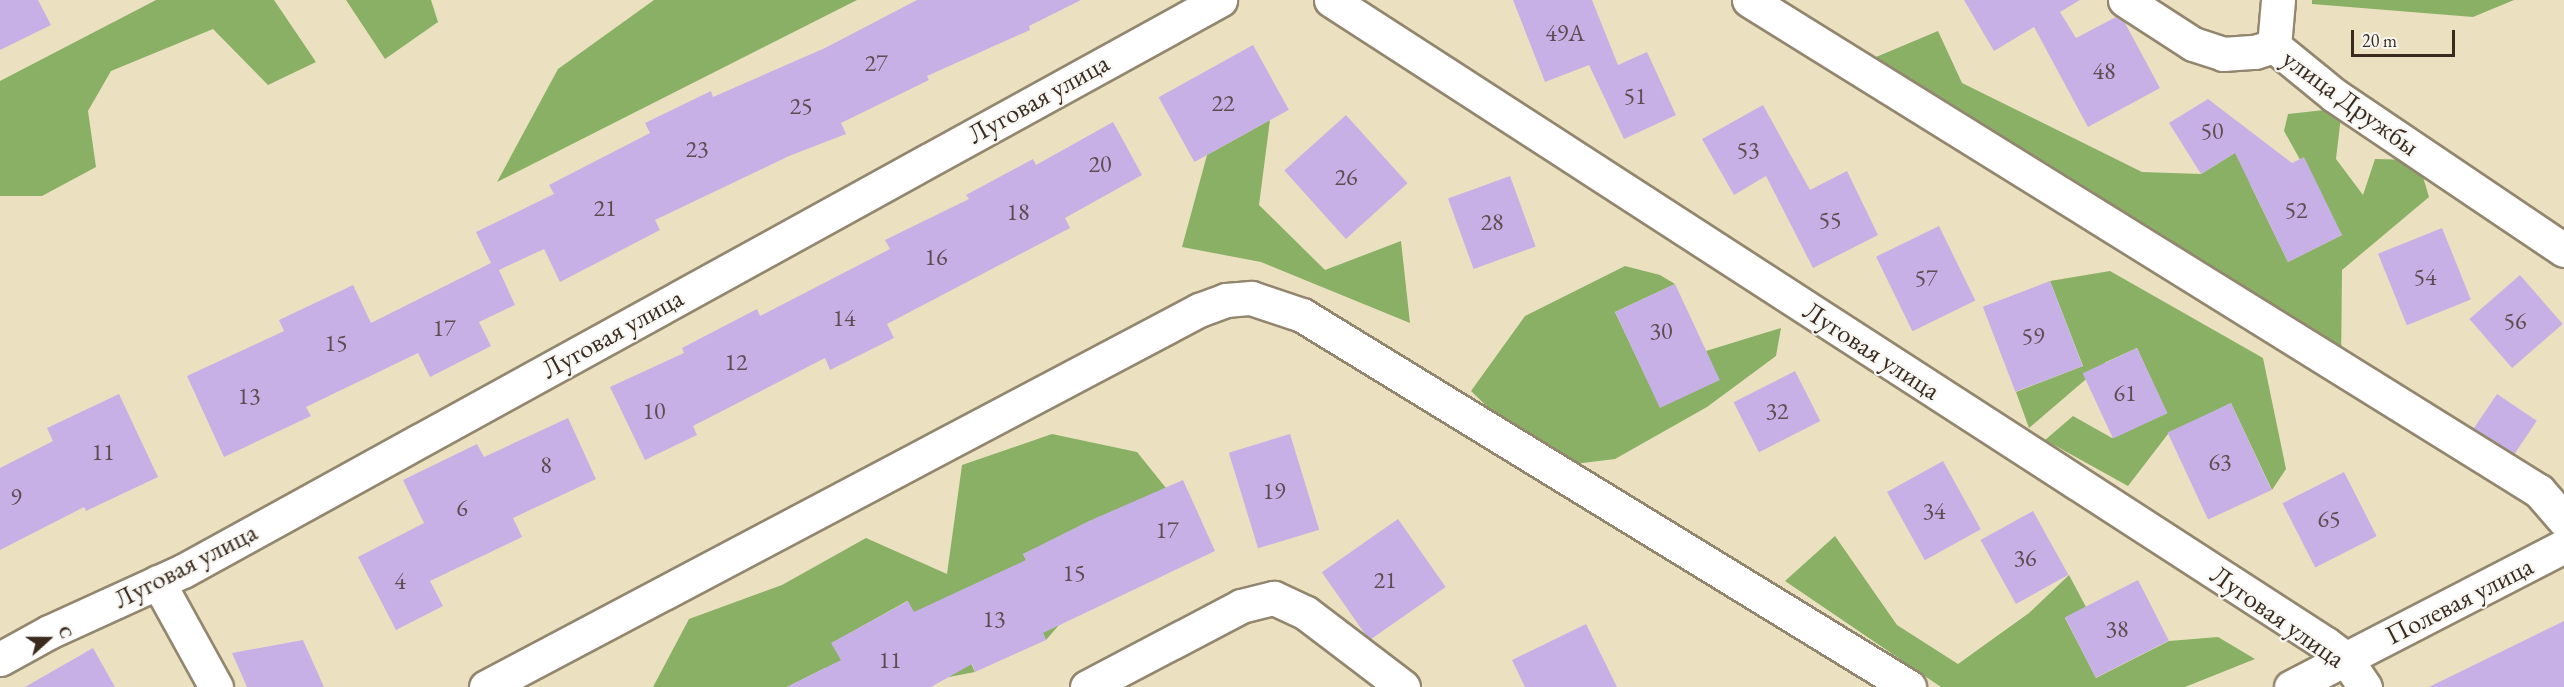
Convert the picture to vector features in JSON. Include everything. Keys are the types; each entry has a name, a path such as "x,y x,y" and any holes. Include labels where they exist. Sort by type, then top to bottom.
{"street":[{"name":"Луговая улица","path":"1304,0 1368,24"},
{"name":"Луговая улица","path":"1331,0 2346,659 2365,687"},
{"path":"1749,0 2539,491 2564,520"},
{"name":"улица Дружбы","path":"2125,0 2193,44 2223,54 2254,52 2274,46 2334,95 2564,250"},
{"path":"2274,46 2278,0"},
{"name":"Луговая улица","path":"0,659 158,582 1213,1"},
{"path":"486,687 1199,310 1226,300 1251,298 1302,315 1909,687"},
{"name":"Полевая улица","path":"2291,687 2564,546"},
{"path":"158,582 216,687"},
{"path":"1087,687 1241,606 1274,598 1306,613 1403,687"}],"green space":[{"path":"156,0 274,0 316,62 268,85 213,29 111,71 88,111 96,167 42,196 0,196 0,81"},
{"path":"346,0 431,0 438,22 385,59"},
{"path":"654,0 857,0 497,182 558,69"},
{"path":"2312,0 2514,0 2473,17 2312,4"},
{"path":"1938,31 1962,83 2142,172 2201,174 2259,138 2268,157 2250,184 2288,262 2342,235 2284,131 2288,114 2342,108 2336,159 2363,195 2375,159 2418,160 2429,197 2342,270 2341,368 1876,57"},
{"path":"1270,120 1259,205 1325,270 1401,241 1410,323 1261,262 1182,247 1207,155"},
{"path":"1625,266 1660,275 1675,284 1615,312 1660,407 1718,380 1706,351 1781,328 1776,356 1707,407 1615,459 1550,467 1471,391 1525,316"},
{"path":"2110,271 2263,358 2286,469 2272,490 2231,403 2168,434 2128,486 2045,440 2073,416 2112,438 2167,413 2137,348 2106,362 2029,428 2016,392 2083,366 2050,281"},
{"path":"1052,434 1137,452 1166,488 1023,554 1059,625 1046,640 1013,567 942,600 975,672 949,677 907,601 832,643 856,687 835,687 825,668 787,687 653,687 689,619 782,585 866,538 947,574 962,465"},
{"path":"1835,536 1897,625 1958,664 2029,613 2069,575 2086,607 2065,618 2096,678 2169,641 2218,637 2255,659 2185,687 1941,687 1785,581"}],"building":[{"path":"0,0 38,0 51,25 0,50"},
{"path":"917,0 1081,0 1029,26 1030,30 927,76 929,80 841,123 846,134 789,156 655,220 660,230 560,282 544,249 499,270 515,305 479,322 491,346 430,377 418,353 306,407 311,416 224,457 187,376 284,331 279,320 353,285 371,323 491,263 476,232 554,194 549,185 650,133 645,123 711,91 713,97 825,48"},
{"path":"1513,0 1592,0 1618,65 1647,52 1676,115 1624,139 1589,65 1545,82"},
{"path":"1964,0 2080,0 2060,12 2076,38 2116,17 2125,23 2160,88 2088,127 2034,27 1994,51"},
{"path":"1253,45 1289,110 1194,162 1159,97"},
{"path":"2208,99 2292,163 2304,157 2342,235 2288,262 2235,153 2201,174 2169,123"},
{"path":"1763,105 1810,190 1847,171 1878,235 1813,268 1766,176 1734,195 1702,139"},
{"path":"1346,115 1408,183 1346,239 1284,171"},
{"path":"1113,122 1142,175 1065,218 1070,228 887,324 894,338 830,370 825,358 693,426 697,435 645,460 610,387 684,353 682,348 757,309 760,316 890,249 885,240 969,199 966,195 1033,159 1036,165"},
{"path":"1510,176 1536,246 1474,269 1448,199"},
{"path":"1939,226 1975,301 1912,331 1876,257"},
{"path":"2442,228 2471,299 2407,325 2378,254"},
{"path":"2520,275 2563,324 2512,368 2469,319"},
{"path":"2050,281 2083,366 2015,392 1983,307"},
{"path":"1675,284 1720,380 1660,408 1615,312"},
{"path":"2137,348 2167,413 2113,439 2083,373"},
{"path":"1795,371 1820,421 1759,452 1734,402"},
{"path":"119,394 158,477 86,511 84,507 0,550 0,468 53,441 47,428"},
{"path":"2497,394 2537,421 2513,456 2474,429"},
{"path":"2231,403 2272,490 2208,520 2168,433"},
{"path":"568,418 596,479 513,518 522,537 430,581 443,606 396,630 358,557 424,523 403,480 477,444 484,457"},
{"path":"1290,434 1319,530 1258,548 1229,453"},
{"path":"1943,461 1981,529 1925,560 1887,492"},
{"path":"2344,472 2377,536 2315,567 2283,503"},
{"path":"1183,480 1215,551 1043,633 1046,640 975,672 972,664 931,687 787,687 841,660 831,643 908,601 914,612 1026,560 1023,554 1089,521"},
{"path":"2033,511 2068,575 2016,604 1981,540"},
{"path":"1398,519 1446,587 1369,640 1322,572"},
{"path":"2138,580 2169,641 2096,678 2065,617"},
{"path":"2564,621 2564,687 2429,687"},
{"path":"1586,624 1617,687 1525,687 1512,660"},
{"path":"303,640 324,687 247,687 232,653"},
{"path":"93,648 115,687 25,687"}]}
